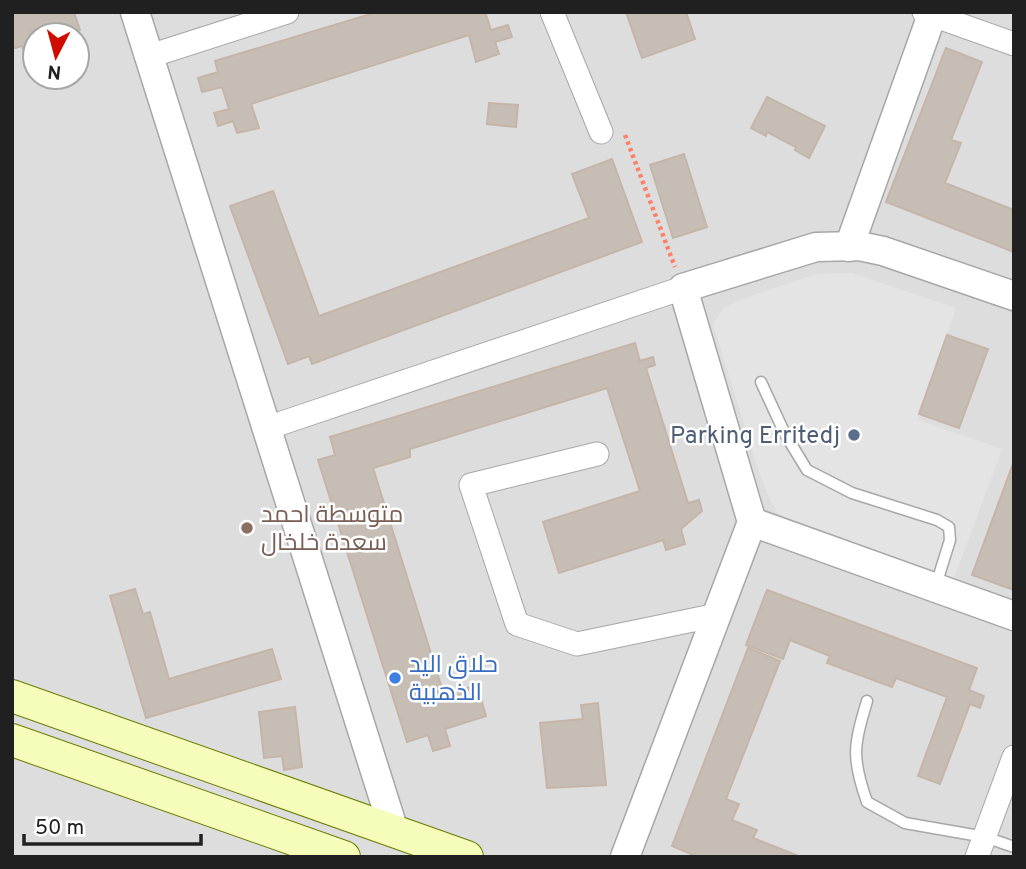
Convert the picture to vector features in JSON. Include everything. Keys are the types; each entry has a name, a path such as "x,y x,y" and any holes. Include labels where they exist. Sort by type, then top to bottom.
{"main road":[{"path":"12,696 467,857"},
{"path":"12,740 344,857"}],"street":[{"path":"135,12 394,831"},
{"path":"150,56 287,12"},
{"path":"552,12 601,132"},
{"path":"849,247 930,13 1014,44"},
{"path":"267,428 683,288 816,247 883,251 1014,296"},
{"path":"625,857 752,522 683,288"},
{"path":"597,454 471,485 517,624 577,644 717,615"},
{"path":"752,522 1014,616"},
{"path":"981,847 1014,757"}],"lane":[{"path":"761,382 785,434 807,470 852,493 937,520 949,527 950,540 935,588"},
{"path":"867,701 855,743 858,775 867,802 905,823 981,847 1014,847"}],"path":[{"path":"601,132 623,132 683,288"}],"shaded area":[{"path":"12,12 1014,12 1014,857 12,857"},
{"name":"Parking Erritedj","path":"852,273 956,308 918,420 1002,449 953,581 800,527 776,512 761,478 713,325 724,307 753,295 816,274"}],"building":[{"path":"12,12 74,12 77,21 21,21 21,46 12,49"},
{"path":"377,12 485,12 491,30 508,25 512,37 495,42 499,54 476,62 469,35 251,104 259,128 237,133 233,121 218,126 214,113 229,109 222,87 202,92 198,78 218,72 215,61"},
{"path":"626,12 686,12 695,39 642,58"},
{"path":"946,48 982,62 951,140 961,143 945,183 1014,210 1014,252 886,202"},
{"path":"767,97 825,126 809,158 795,150 796,147 767,132 766,136 751,128"},
{"path":"489,103 518,105 516,127 487,124"},
{"path":"684,154 707,227 673,238 650,165"},
{"path":"612,159 642,242 312,364 309,356 288,364 230,206 273,191 319,316 589,218 572,174"},
{"path":"947,335 988,349 959,428 919,414"},
{"path":"635,343 640,361 653,357 655,365 646,368 688,503 699,500 702,511 681,529 685,544 666,550 663,540 559,573 543,522 640,491 607,388 410,449 410,457 373,468 444,695 477,685 486,716 445,729 450,746 433,751 428,735 407,742 318,460 335,455 330,437"},
{"path":"1014,461 1014,590 972,575"},
{"path":"135,589 143,614 150,612 169,679 272,649 281,679 146,718 110,596"},
{"path":"767,590 977,668 969,690 984,696 980,708 970,704 940,784 918,776 947,697 896,678 892,687 827,663 830,656 790,640 783,659 746,645"},
{"path":"748,648 780,661 726,799 739,804 732,820 757,830 753,838 801,857 698,857 672,846"},
{"path":"598,703 606,785 547,788 540,723 583,719 581,705"},
{"path":"295,707 302,767 284,770 282,756 264,758 259,712"}],"place":[{"name":"Parking Erritedj","path":"854,435"},
{"name":"متوسطة احمد سعدة خلخال","path":"247,528"},
{"name":"حلاق اليد الذهبية","path":"395,678"}]}
